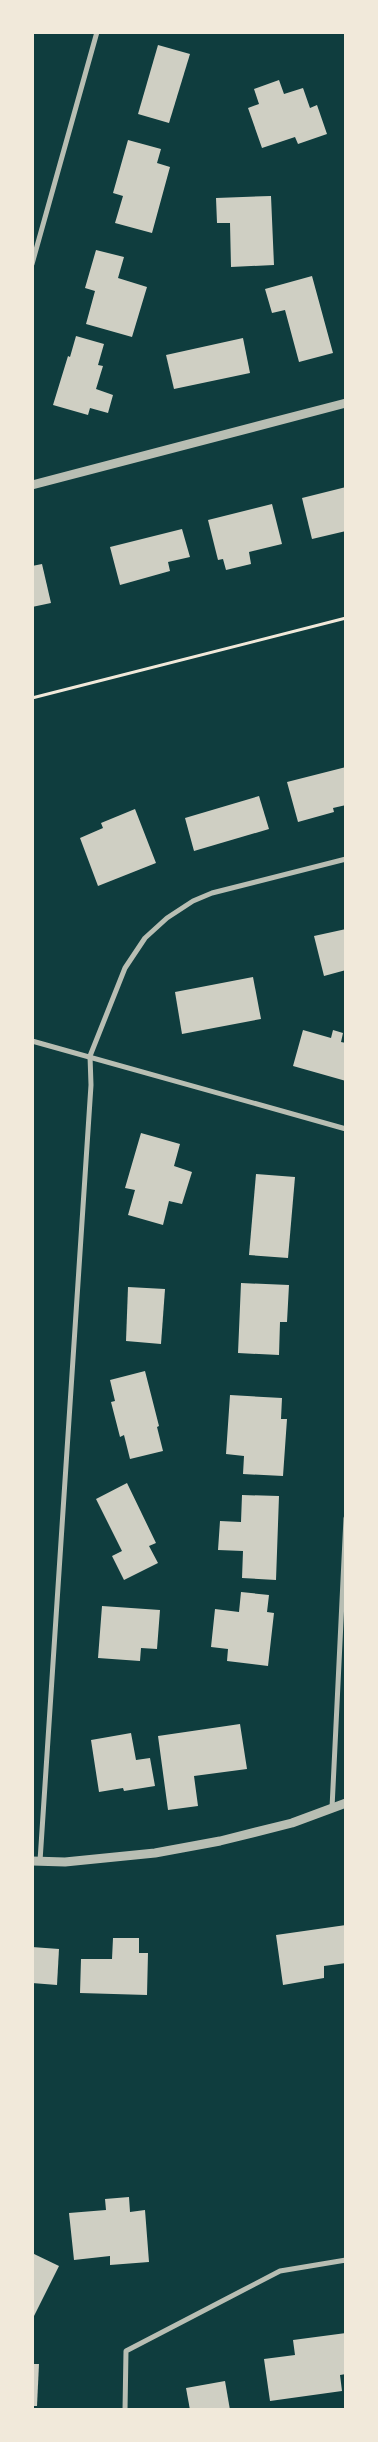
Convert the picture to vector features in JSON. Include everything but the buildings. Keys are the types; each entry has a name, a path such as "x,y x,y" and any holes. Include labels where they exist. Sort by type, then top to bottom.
{"street":[{"path":"32,264 98,32"},
{"path":"32,485 346,403"},
{"path":"346,859 212,893 193,901 167,918 145,938 125,968 90,1056 91,1085 36,1861 65,1862 155,1853 201,1845 292,1823 346,1803"},
{"path":"32,1041 346,1129"},
{"path":"332,1808 346,1518"},
{"path":"125,2410 126,2351 280,2271 346,2260"}],"path":[{"path":"32,698 346,618"}]}
